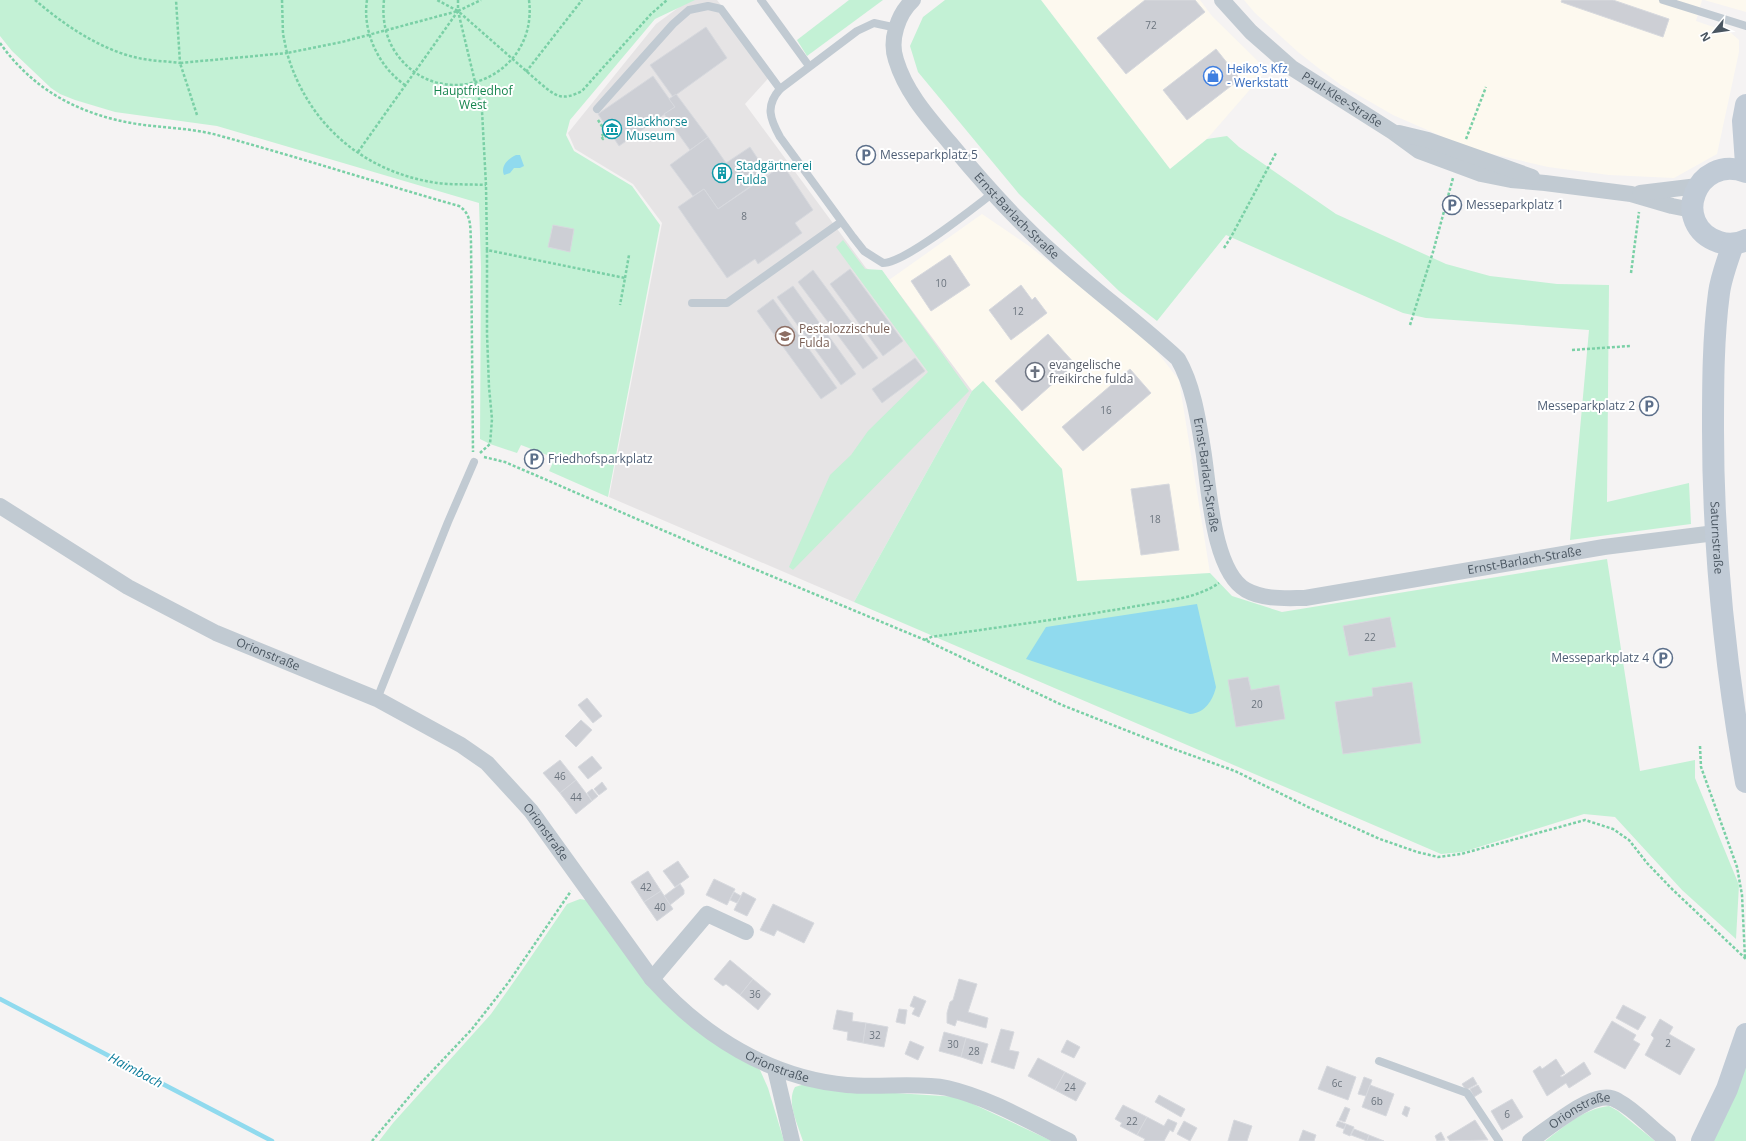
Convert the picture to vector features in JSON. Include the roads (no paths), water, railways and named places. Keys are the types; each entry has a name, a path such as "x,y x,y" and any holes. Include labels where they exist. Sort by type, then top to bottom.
{"street":[{"name":"Ernst-Barlach-Straße","path":"913,0 900,16 896,28 894,38 895,59 905,84 922,110 993,193 1052,252 1178,359 1186,372 1203,447 1217,544 1231,574 1245,590 1257,595 1273,598 1305,598 1604,547 1715,533"},
{"name":"Paul-Klee-Straße","path":"1222,0 1251,32 1292,68 1393,132 1428,140 1522,172 1545,182 1631,194 1672,206 1692,210"},
{"path":"1745,113 1746,164"},
{"path":"1717,170 1728,154 1745,113"},
{"path":"1740,242 1723,244 1712,240 1702,232 1695,222 1692,210 1693,198 1698,186 1706,177 1717,170 1728,168 1746,172"},
{"name":"Paul-Klee-Straße","path":"1631,194 1669,191 1698,186"},
{"name":"Saturnstraße","path":"1712,240 1719,292 1713,414 1715,533 1726,655 1746,782"},
{"name":"Saturnstraße","path":"1719,292 1740,242"},
{"name":"Orionstraße","path":"0,506 128,587 216,633 377,699 461,745 487,764 531,811 652,979 669,997 722,1040 775,1069 846,1085 945,1088 984,1100 1069,1141"},
{"path":"652,979 707,914 746,932"},
{"path":"1702,1141 1727,1089 1746,1034"},
{"path":"775,1069 792,1141"},
{"name":"Orionstraße","path":"1530,1141 1578,1109 1596,1099 1608,1097 1618,1101 1632,1110 1668,1141"}],"lane":[{"path":"761,0 809,66"},
{"path":"1663,0 1746,26"},
{"path":"597,109 673,24 690,10 708,6 721,9 780,89"},
{"path":"896,28 874,24 857,31 809,66 780,89 772,98 770,113 773,125 841,222 864,251 883,263 889,263 915,249 993,193"},
{"path":"692,303 727,303 841,222"},
{"path":"377,699 448,522 476,459"},
{"path":"1379,1061 1467,1093 1499,1141"}],"water":[{"path":"516,155 520,155 524,166 514,168 510,173 504,175 504,166 508,160"},
{"path":"1197,604 1216,687 1213,697 1208,705 1195,713 1190,714 1026,659 1046,627"}],"waterway":[{"name":"Haimbach","path":"0,999 272,1141"}],"place":[{"name":"Heiko's Kfz - Werkstatt","path":"1213,76"},
{"name":"Blackhorse Museum","path":"612,129"},
{"name":"Messeparkplatz 5","path":"866,155"},
{"name":"Stadgärtnerei Fulda","path":"722,173"},
{"name":"Messeparkplatz 1","path":"1452,205"},
{"name":"Pestalozzischule Fulda","path":"785,336"},
{"name":"evangelische freikirche fulda","path":"1035,372"},
{"name":"Messeparkplatz 2","path":"1649,406"},
{"name":"Friedhofsparkplatz","path":"534,459"},
{"name":"Messeparkplatz 4","path":"1663,658"}],"park label":[{"name":"Hauptfriedhof West","path":"473,98"}]}
